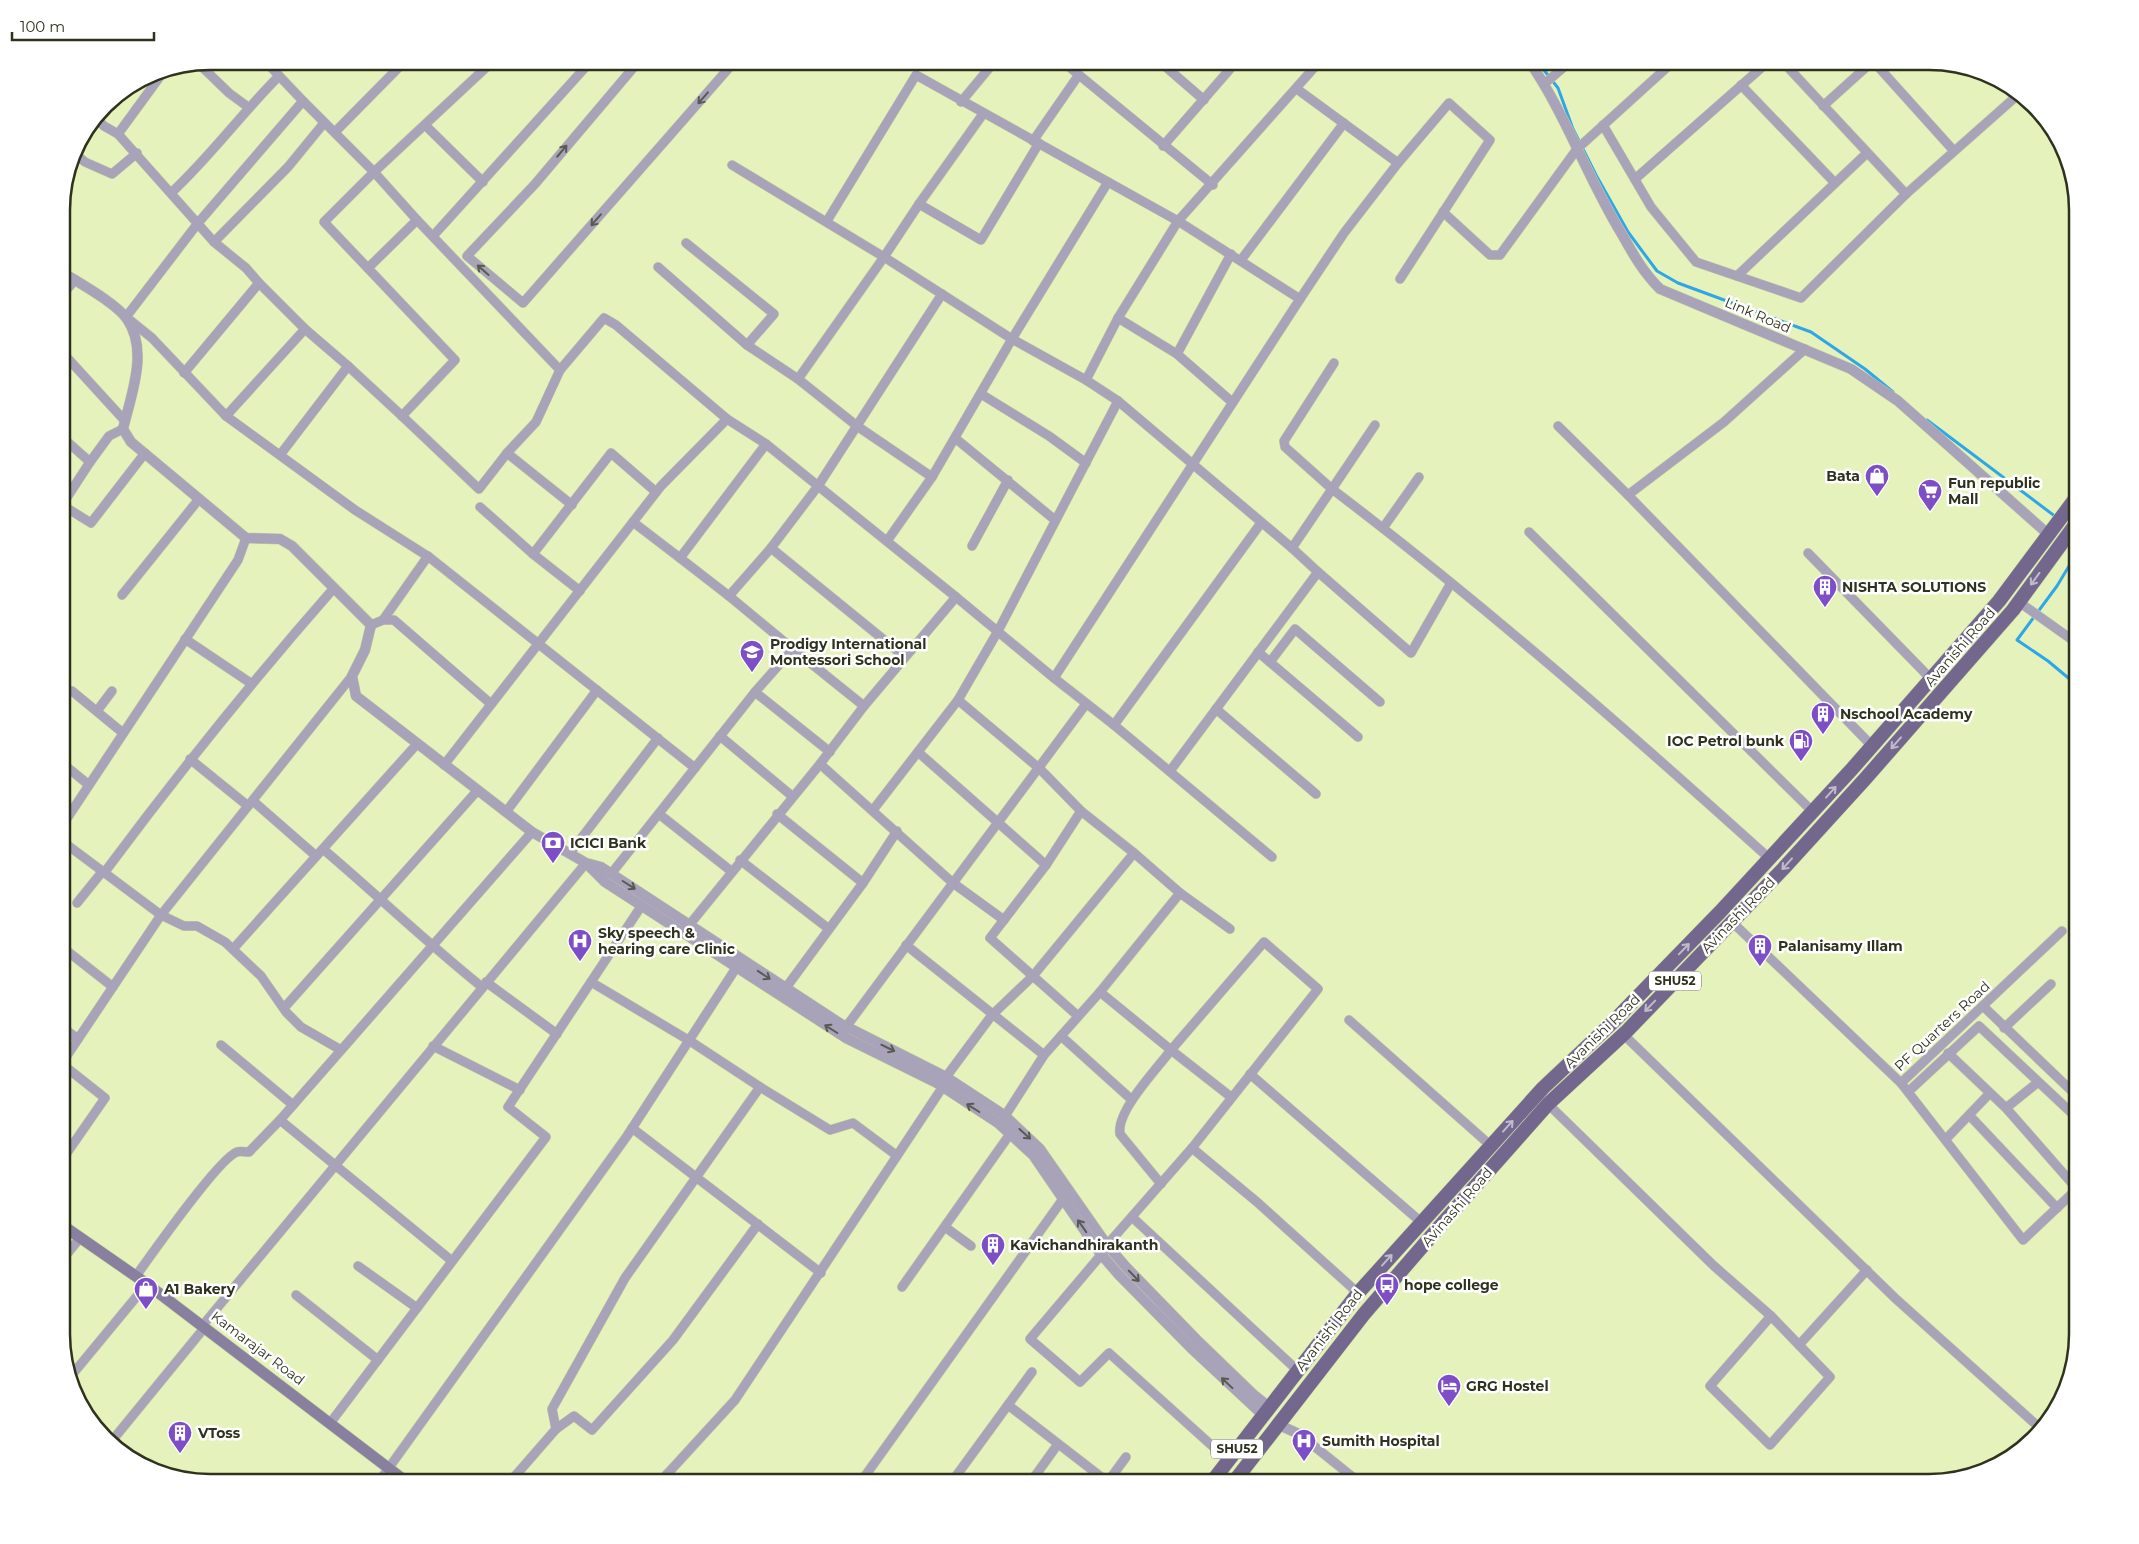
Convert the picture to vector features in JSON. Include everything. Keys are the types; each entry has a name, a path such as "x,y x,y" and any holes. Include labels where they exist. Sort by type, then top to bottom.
{"main road":[{"name":"Avanishi Road","path":"1219,1474 1358,1293 1543,1088 1613,1022 1813,812 1932,680 1999,602 2069,506"},
{"name":"Avinashi Road","path":"1240,1474 1364,1314 1548,1104 1623,1034 1732,922 1865,779 2019,602 2069,532"},
{"name":"Kamarajar Road","path":"70,1231 204,1326 331,1422 396,1474"},
{"path":"1402,1243 1416,1254"}],"street":[{"path":"205,70 229,93 248,107"},
{"path":"273,70 374,172 416,220 560,370"},
{"path":"335,132 396,70"},
{"path":"402,416 455,360 324,222 374,172 426,126 484,70"},
{"path":"433,236 583,70"},
{"path":"631,70 535,184 467,256 523,303 727,70"},
{"path":"961,102 988,70"},
{"path":"1072,70 1213,185"},
{"path":"1169,70 1204,100"},
{"path":"1163,146 1229,70"},
{"path":"1086,380 1118,318 1178,221 1213,185 1312,70"},
{"name":"Link Road","path":"1538,70 1548,80 1580,147 1602,203 1646,275 1660,289 1851,369 1898,401 2050,532"},
{"path":"1548,80 1560,70"},
{"path":"1443,212 1490,255 1500,255 1580,147 1664,70"},
{"path":"1635,180 1758,70"},
{"path":"1790,70 1906,194"},
{"path":"1823,106 1863,70"},
{"path":"1881,70 1954,151"},
{"path":"827,221 916,75 961,102 1178,221 1300,299"},
{"path":"171,193 199,168 248,107 279,76"},
{"path":"919,204 981,240 1036,142 1078,76"},
{"path":"118,134 156,81"},
{"path":"1741,85 1835,183"},
{"path":"1297,88 1398,164"},
{"path":"1603,125 1651,207 1696,262 1800,298 1906,194 2014,99"},
{"path":"126,317 198,223 303,101"},
{"path":"1054,678 1191,464 1344,233 1449,103 1490,140 1400,279"},
{"path":"798,379 983,114"},
{"path":"101,123 118,134 214,242 246,268 305,329 348,366 480,488 507,453 536,422 560,370 604,318 616,325 727,419 766,444 887,541 1114,725 1272,857"},
{"path":"214,242 288,167 324,123"},
{"path":"1241,260 1344,123"},
{"path":"426,126 483,182"},
{"path":"81,158 112,174 136,153"},
{"path":"1737,276 1867,153"},
{"path":"732,165 827,221 1012,339 1086,380 1118,402 1292,548 1411,653 1451,583"},
{"path":"887,541 932,477 1012,339 1108,182"},
{"path":"368,268 416,220"},
{"path":"686,243 774,314 747,345"},
{"path":"1176,354 1230,254"},
{"path":"658,267 747,345 798,379 857,426 932,477"},
{"path":"70,277 91,290 152,338 226,416 355,510 428,556 695,768"},
{"path":"70,285 74,280"},
{"path":"184,373 259,283"},
{"path":"729,596 771,548 818,486 942,294"},
{"path":"70,493 109,436 124,425 138,363 137,338 126,317"},
{"path":"1118,318 1176,354 1232,402"},
{"path":"226,416 305,329"},
{"path":"1628,495 1724,422 1805,349"},
{"path":"70,361 124,425 132,442 246,538 280,539 292,546 371,626"},
{"path":"1334,363 1284,440 1285,447 1332,489 1384,528 1616,721 1770,859"},
{"path":"280,455 348,366"},
{"path":"981,394 1049,436 1086,463"},
{"path":"873,810 958,700 998,631 1118,402"},
{"path":"444,765 656,492 727,419"},
{"path":"1292,548 1375,426"},
{"path":"1558,426 1628,495 1872,746"},
{"path":"956,438 1055,520"},
{"path":"70,444 90,462"},
{"path":"680,558 766,444"},
{"path":"70,510 91,522 145,453"},
{"path":"507,453 572,505"},
{"path":"533,554 612,454 656,492"},
{"path":"1384,528 1419,477"},
{"path":"972,546 1008,480"},
{"path":"122,595 199,499"},
{"path":"480,507 533,554 580,591"},
{"path":"633,522 729,596 864,706"},
{"path":"1114,725 1261,523"},
{"path":"1529,532 1813,812"},
{"path":"70,807 89,785 238,560 246,538"},
{"path":"771,548 905,657"},
{"path":"1808,554 1932,680"},
{"path":"384,620 428,556"},
{"path":"1170,771 1318,572"},
{"path":"77,903 103,873 190,759 334,588"},
{"path":"682,933 777,814 830,752 864,706 956,597"},
{"path":"2019,602 2069,637"},
{"path":"371,626 384,620 394,620 491,704"},
{"path":"70,1052 161,915 352,676 365,650 371,626"},
{"path":"1270,662 1295,629 1380,702"},
{"path":"186,639 252,684"},
{"path":"611,874 755,692 792,649"},
{"path":"1258,652 1358,737"},
{"path":"352,676 356,696 532,832 586,862 601,867 846,1028 946,1077 1004,1116 1040,1149 1107,1245 1198,1341 1254,1395 1266,1411"},
{"path":"506,812 597,690"},
{"path":"72,691 124,733"},
{"path":"97,711 112,691"},
{"path":"755,692 830,752"},
{"path":"958,700 1040,769 1081,811 1180,893 1230,930"},
{"path":"846,1028 906,945 1040,769 1086,704"},
{"path":"1216,709 1316,794"},
{"path":"720,736 792,796"},
{"path":"570,853 658,738"},
{"path":"233,949 417,744"},
{"path":"918,752 998,824 1046,864"},
{"path":"190,759 381,898 433,947 484,985 557,1034"},
{"path":"820,764 953,883 1004,920"},
{"path":"70,770 89,785"},
{"path":"284,1008 477,791"},
{"path":"1078,1016 990,938 1046,864 1081,811"},
{"path":"659,814 731,872"},
{"path":"777,814 863,883"},
{"path":"785,989 863,883 897,831"},
{"path":"136,1276 183,1212 227,1159 237,1152 249,1152 280,1120 532,832"},
{"path":"70,847 161,915 184,926 197,926 233,949 261,976 284,1008 301,1026 341,1050"},
{"path":"667,1474 735,1400 822,1273 896,1155 942,1088 946,1077 992,1015 1033,976 1134,853"},
{"path":"740,860 829,929"},
{"path":"586,862 605,882 846,1038 937,1084 998,1123 1033,1155 1101,1255 1191,1348 1266,1411"},
{"path":"115,1436 334,1166 586,862"},
{"path":"1004,1116 1044,1055 1100,992 1180,893"},
{"path":"331,1422 546,1137 508,1107 642,905"},
{"name":"PF Quarters Road","path":"1732,922 1901,1083 1984,1007 2062,931"},
{"path":"1160,1184 1120,1134 1119,1125 1132,1100 1171,1050 1264,942 1318,990 1192,1148 1107,1245 1101,1255 1030,1339 1080,1382 1108,1352 1229,1461"},
{"path":"906,945 1044,1055"},
{"path":"70,953 113,987"},
{"path":"384,1474 632,1128 736,968"},
{"path":"591,982 690,1041 830,1130 853,1123 896,1155"},
{"path":"2004,1028 2051,984"},
{"path":"1100,992 1231,1097"},
{"path":"1984,1007 2069,1089"},
{"path":"1349,1020 1490,1145"},
{"path":"1909,1091 1979,1026 2037,1083 2069,1111"},
{"path":"70,1033 78,1039"},
{"path":"1623,1034 1896,1299 2036,1424"},
{"path":"1061,1036 1132,1100"},
{"path":"221,1045 293,1105"},
{"path":"433,1046 520,1090"},
{"path":"1948,1054 2006,1108 2069,1179"},
{"path":"70,1070 105,1098 70,1148"},
{"path":"1250,1074 1421,1222"},
{"path":"1901,1083 2023,1240 2069,1196"},
{"path":"2006,1108 2037,1083"},
{"path":"556,1428 552,1409 625,1278 760,1086"},
{"path":"1946,1139 1989,1094"},
{"path":"1548,1104 1714,1266 1771,1316 1830,1377 1770,1445 1710,1386 1771,1316"},
{"path":"1970,1116 2057,1208"},
{"path":"280,1120 452,1261"},
{"path":"632,1128 822,1273"},
{"path":"902,1287 1010,1134"},
{"path":"1192,1148 1257,1202 1358,1293"},
{"path":"866,1474 1063,1199"},
{"path":"1132,1217 1297,1370"},
{"path":"517,1474 556,1428 574,1416 592,1430 673,1340 758,1224"},
{"path":"945,1227 971,1246"},
{"path":"70,1250 80,1238"},
{"path":"358,1266 417,1308"},
{"path":"1799,1345 1867,1270"},
{"path":"75,1372 147,1284"},
{"path":"296,1296 378,1360"},
{"path":"958,1474 1032,1372"},
{"path":"1008,1405 1096,1474"},
{"path":"1282,1421 1349,1474"},
{"path":"1036,1474 1058,1444"},
{"path":"1114,1474 1126,1457"}],"waterway":[{"path":"1544,70 1558,88 1573,129 1628,232 1657,271 1678,283 1811,332 1865,369 1893,392"},
{"path":"1927,420 2056,517"},
{"path":"2069,566 2057,586 2017,640 2048,661 2069,678"}],"place":[{"name":"Bata","path":"1877,497"},
{"name":"Fun republic Mall","path":"1930,512"},
{"name":"NISHTA SOLUTIONS","path":"1825,608"},
{"name":"Prodigy International Montessori School","path":"752,673"},
{"name":"Nschool Academy","path":"1823,735"},
{"name":"IOC Petrol bunk","path":"1801,762"},
{"name":"ICICI Bank","path":"553,864"},
{"name":"Sky speech & hearing care Clinic","path":"580,962"},
{"name":"Palanisamy Illam","path":"1760,967"},
{"name":"Kavichandhirakanth","path":"993,1266"},
{"name":"hope college","path":"1387,1306"},
{"name":"A1 Bakery","path":"146,1310"},
{"name":"GRG Hostel","path":"1449,1407"},
{"name":"VToss","path":"180,1454"},
{"name":"Sumith Hospital","path":"1304,1462"}]}
